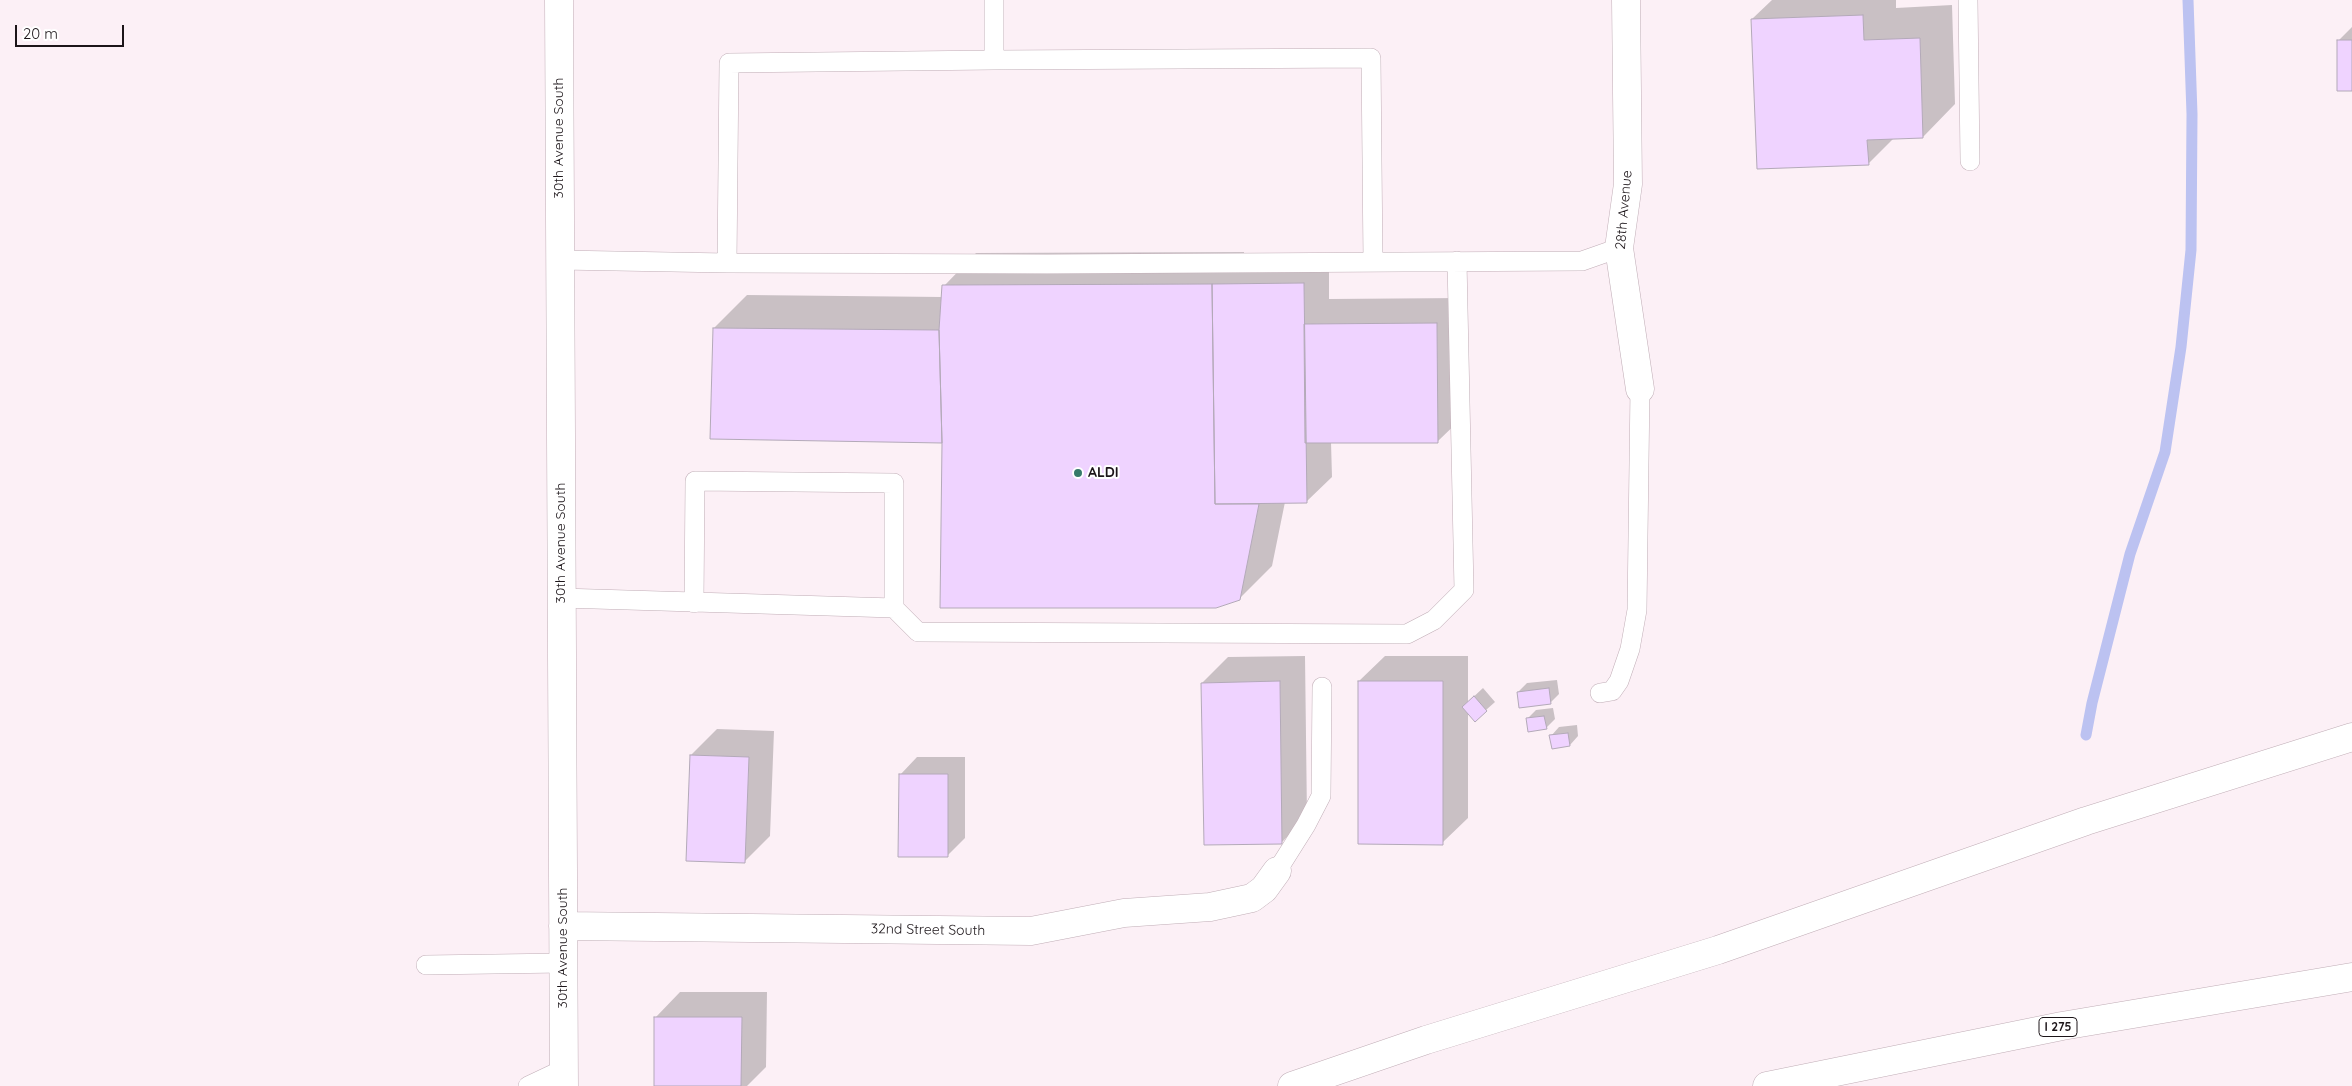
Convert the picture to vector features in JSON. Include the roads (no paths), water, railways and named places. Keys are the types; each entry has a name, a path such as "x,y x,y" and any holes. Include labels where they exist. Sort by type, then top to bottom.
{"main road":[{"name":"30th Avenue South","path":"559,0 564,1077"},
{"name":"28th Avenue","path":"1626,0 1628,184 1619,248 1640,389"},
{"path":"1292,1086 1426,1040 1718,950 2086,821 2352,737"},
{"name":"32nd Street South","path":"563,926 1031,931 1124,913 1210,907 1252,898 1264,889 1277,871"},
{"name":"I 275","path":"1767,1086 2062,1026 2352,977"}],"lane":[{"path":"994,0 994,60"},
{"path":"1968,0 1970,161"},
{"path":"727,263 729,63 1371,58 1372,262"},
{"path":"560,260 727,263 1582,261 1619,248"},
{"path":"561,598 894,608 918,632 1407,634 1434,620 1464,590 1457,261"},
{"path":"1600,693 1612,690 1619,682 1630,649 1637,610 1640,389"},
{"path":"694,603 696,480 894,483 894,608"},
{"path":"1277,871 1306,825 1321,796 1322,687"},
{"path":"426,965 563,963"},
{"path":"528,1086 564,1077"}],"waterway":[{"path":"2086,735 2092,703 2130,554 2165,452 2181,347 2191,250 2192,114 2188,0"}],"place":[{"name":"ALDI","path":"1078,473"}]}
